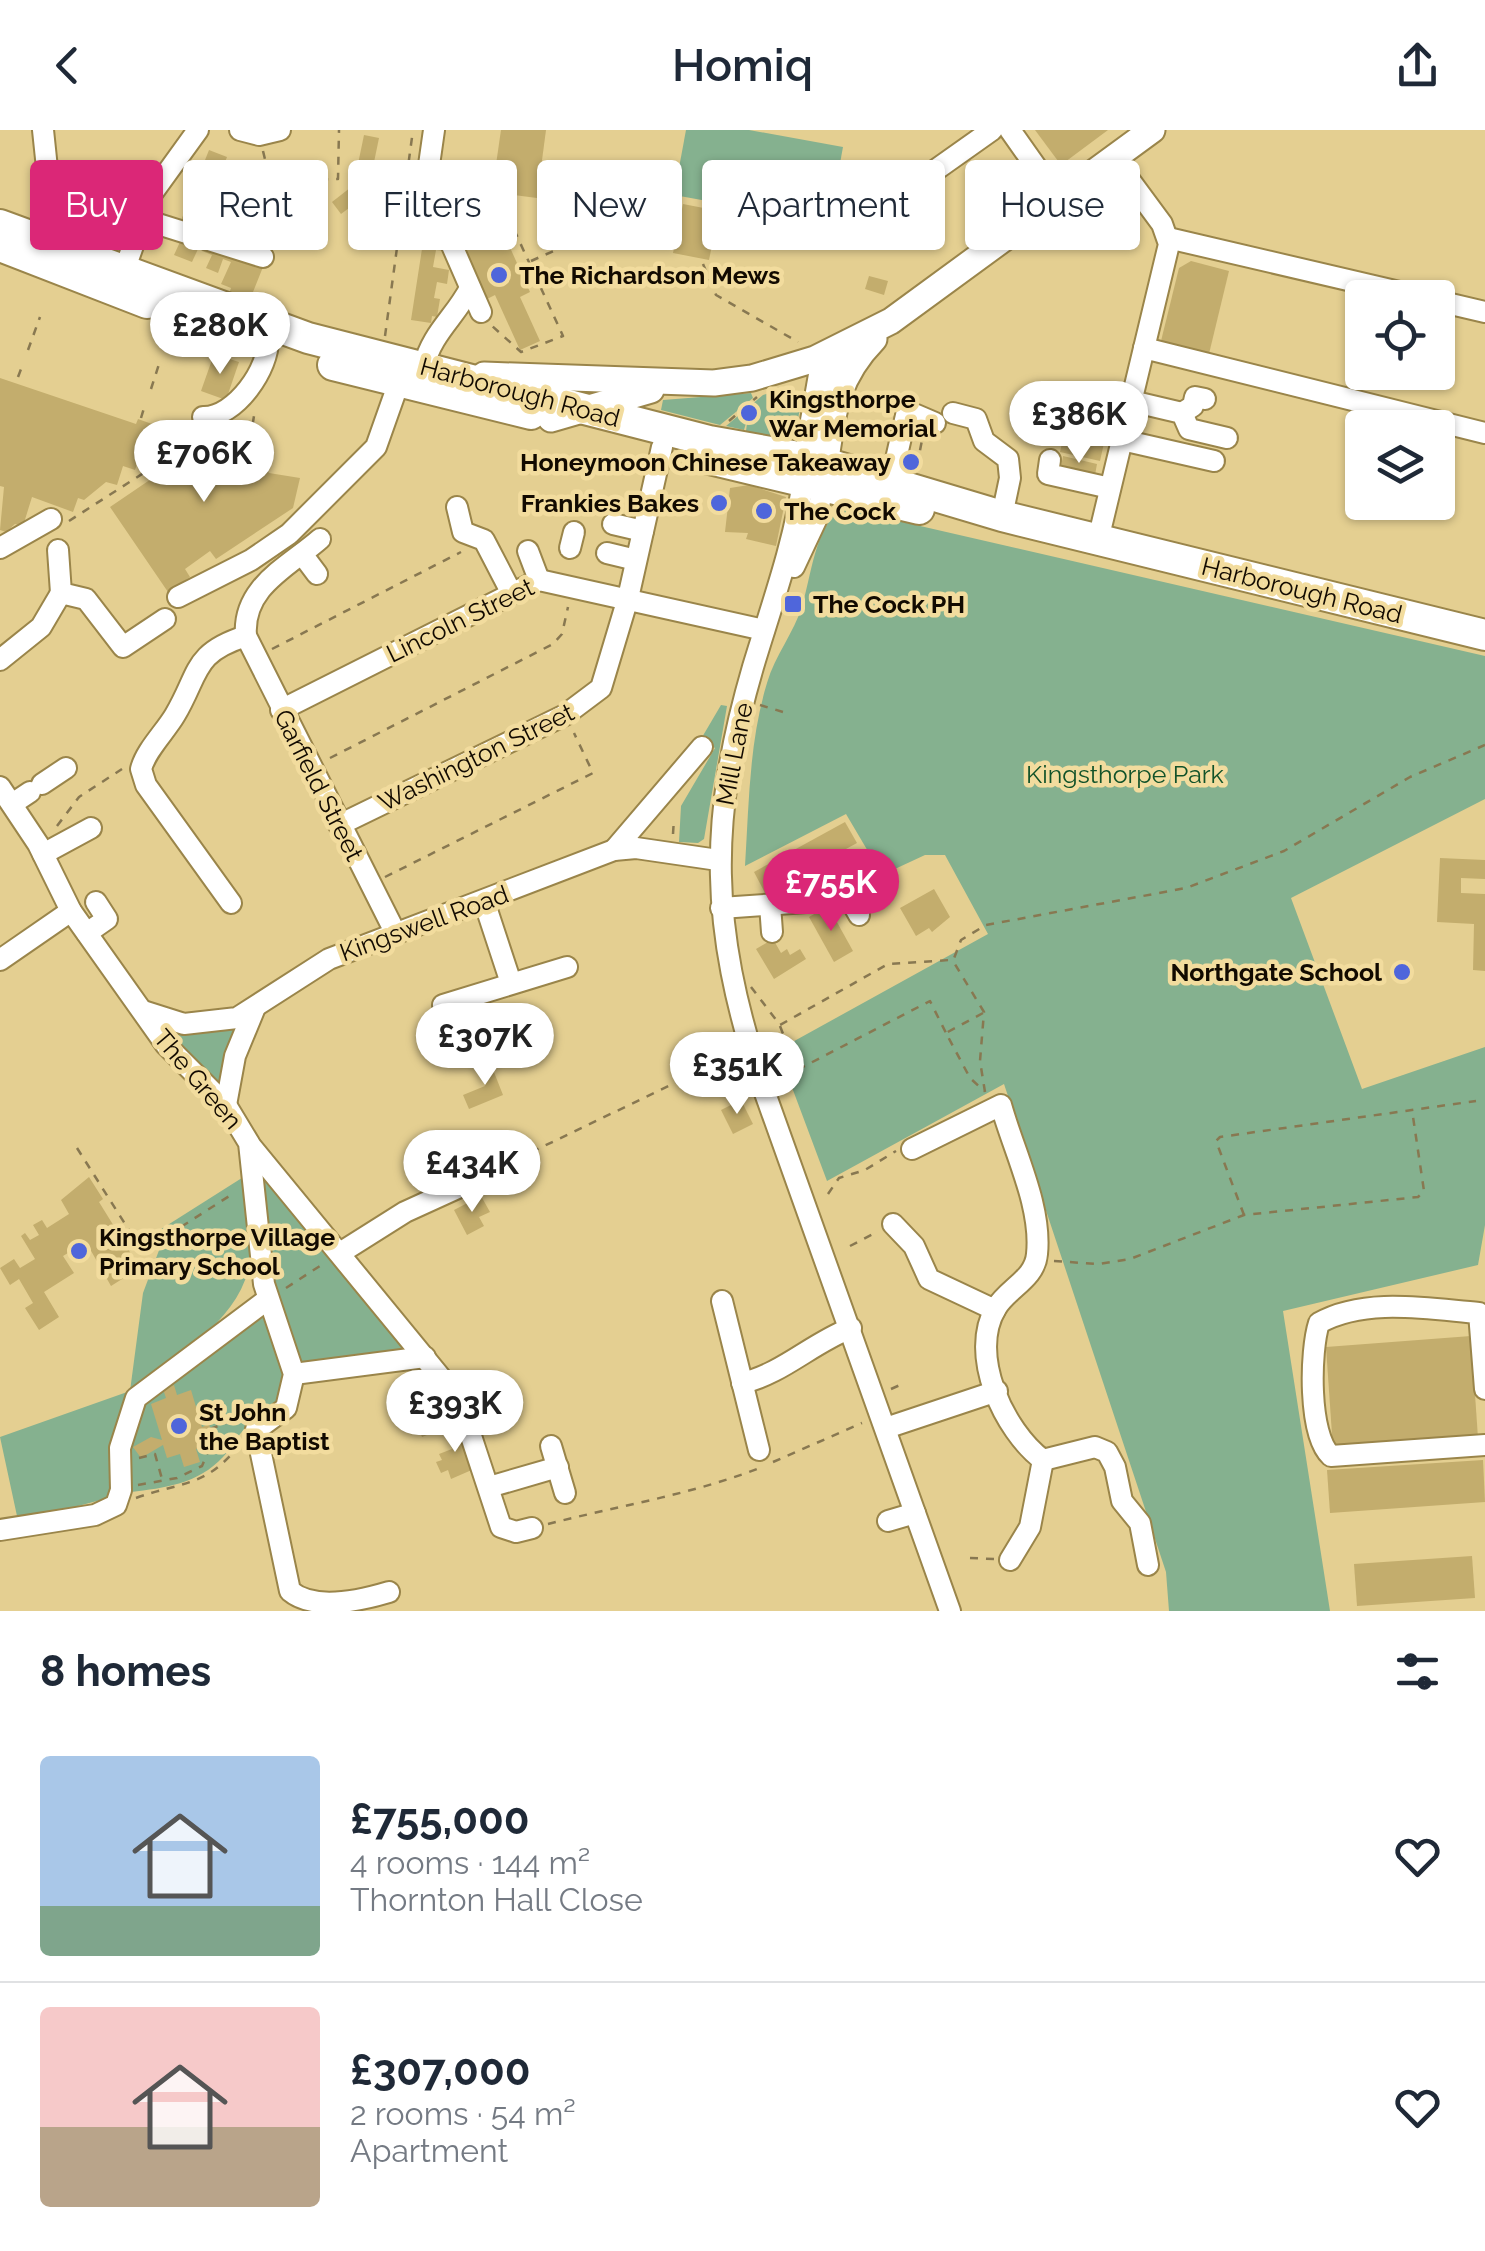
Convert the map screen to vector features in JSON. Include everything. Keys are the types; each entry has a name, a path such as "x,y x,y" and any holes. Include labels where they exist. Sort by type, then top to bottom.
{"highway":[{"name":"Harborough Road","path":"0,225 30,228"},
{"name":"Harborough Road","path":"0,246 70,273 120,280 219,309 551,420 924,510 1002,516"},
{"name":"Harborough Road","path":"82,250 120,280 268,348 368,374 464,375 590,410 715,434 808,481 903,476 1002,516 1485,635"}],"main road":[{"path":"1111,160 1152,130"},
{"path":"464,375 675,384 752,378 836,350 891,321 987,250"},
{"path":"0,264 70,273"},
{"path":"808,481 846,371 891,321"},
{"path":"808,481 822,372 836,350"},
{"path":"551,420 675,384"}],"street":[{"path":"43,130 46,160"},
{"path":"163,174 198,130"},
{"path":"249,132 280,130"},
{"path":"430,160 434,130"},
{"path":"945,163 992,130"},
{"path":"1010,130 1031,160"},
{"path":"1114,158 1168,238 1348,280"},
{"path":"163,226 263,257"},
{"path":"1098,540 1168,238"},
{"path":"120,280 131,250"},
{"path":"454,250 480,312"},
{"path":"178,597 290,534 376,447 386,415 429,344 457,313 470,288"},
{"path":"1455,304 1485,312"},
{"path":"208,422 235,404 268,348 268,338 225,321 219,309"},
{"path":"1144,348 1353,410"},
{"path":"368,374 382,390 386,415"},
{"path":"1131,401 1182,413 1193,406 1195,397 1205,399"},
{"path":"903,476 907,411 937,424 976,420 984,441 1008,459 1010,478 1002,516"},
{"path":"1182,413 1188,429 1227,438"},
{"path":"1455,429 1485,433"},
{"path":"1122,440 1214,461"},
{"name":"Washington Street","path":"339,825 565,715 600,688 628,598 662,447"},
{"path":"1050,460 1048,474 1110,488"},
{"path":"761,629 790,524 794,495 808,481"},
{"name":"Mill Lane","path":"808,481 782,585 761,629 732,748 718,860 721,908 730,974 750,1047 950,1611"},
{"path":"457,507 462,532 484,540 511,592"},
{"path":"0,548 57,522"},
{"path":"613,524 643,531"},
{"path":"231,903 146,785 144,760 176,713 198,663 223,643 246,636 247,607 254,592 320,539"},
{"path":"0,660 41,627 62,593 58,550"},
{"path":"528,552 539,580"},
{"path":"302,554 317,574"},
{"path":"607,554 636,560"},
{"name":"Lincoln Street","path":"282,710 569,563 628,598 761,629"},
{"path":"62,593 86,599 123,646 165,619"},
{"name":"Garfield Street","path":"246,636 395,932"},
{"path":"614,850 702,747"},
{"path":"6,796 36,788 66,768"},
{"name":"The Green","path":"6,796 87,934 176,1056 226,1105 249,1143 268,1300 294,1374"},
{"path":"43,854 92,828"},
{"name":"Kingswell Road","path":"142,1010 200,1024 237,1018 329,958 614,850 636,848 718,860"},
{"path":"721,908 806,902 863,874"},
{"path":"842,885 859,915"},
{"path":"484,901 511,984"},
{"path":"87,934 107,920 96,902"},
{"path":"770,905 772,932"},
{"path":"0,960 71,911"},
{"path":"442,1005 567,967"},
{"path":"226,1105 235,1056 254,1010"},
{"path":"912,1149 1001,1105 1018,1168 1036,1208 1037,1260 1030,1274 995,1310 986,1350 997,1391 1018,1437 1043,1460"},
{"path":"249,1143 425,1357 470,1433 501,1527 516,1532 532,1528"},
{"path":"340,1253 405,1212 473,1180"},
{"path":"892,1224 914,1246 929,1279 995,1310"},
{"path":"0,1530 95,1515 119,1498 120,1448 136,1398 268,1300"},
{"path":"722,1301 759,1450"},
{"path":"1485,1389 1479,1312 1376,1308 1330,1317 1319,1323 1313,1342 1318,1428 1324,1450 1331,1456 1485,1445"},
{"path":"742,1383 764,1378 803,1350 850,1328"},
{"path":"390,1592 335,1608 308,1605 295,1597 256,1430 286,1408 294,1374 425,1357"},
{"path":"886,1428 997,1391"},
{"path":"551,1446 566,1493"},
{"path":"1043,1460 1095,1447 1107,1452 1115,1466 1122,1501 1140,1522 1148,1565"},
{"path":"1010,1560 1030,1527 1043,1460"},
{"path":"490,1487 558,1467"},
{"path":"888,1522 915,1512"}],"path":[{"path":"249,132 270,180 338,179 339,130"},
{"path":"384,342 413,130"},
{"path":"480,312 520,352 563,336 517,235"},
{"path":"530,262 557,250"},
{"path":"703,264 716,294 786,334 800,348 791,351"},
{"path":"28,350 40,317"},
{"path":"166,346 171,330"},
{"path":"150,390 160,361"},
{"path":"18,377 23,364"},
{"path":"715,434 762,393"},
{"path":"141,418 144,408"},
{"path":"57,522 208,422"},
{"path":"903,476 937,424"},
{"path":"255,658 484,540"},
{"path":"310,768 553,644 562,634 569,563"},
{"path":"759,704 783,712"},
{"path":"370,884 593,773 565,715"},
{"path":"952,960 962,940 986,924 1186,888 1284,852 1410,777 1485,745"},
{"path":"55,828 79,797 144,760"},
{"path":"672,840 674,818"},
{"path":"745,988 754,986 780,1025 796,1070 930,1001 970,1078 986,1092 980,1061 984,1012 952,960"},
{"path":"780,1025 888,964 952,960"},
{"path":"946,1033 984,1012"},
{"path":"473,1180 738,1052"},
{"path":"1244,1215 1216,1141 1220,1136 1476,1101"},
{"path":"1037,1260 1098,1264 1130,1259 1244,1215 1418,1197 1424,1191 1412,1110"},
{"path":"77,1148 134,1238 143,1244 159,1241 242,1188 255,1187"},
{"path":"828,1194 839,1178 865,1170 890,1152 912,1149"},
{"path":"850,1246 892,1224"},
{"path":"268,1300 340,1253"},
{"path":"890,1389 900,1386"},
{"path":"532,1528 699,1488 865,1422"},
{"path":"119,1498 202,1466 214,1437 212,1428"},
{"path":"119,1498 199,1479 229,1458 256,1430"},
{"path":"134,1451 141,1459 155,1454 162,1480"},
{"path":"970,1558 1010,1560"}],"green space":[{"path":"686,130 749,130 843,147 841,160 702,160 702,200 682,196 680,160"},
{"path":"789,387 802,398 797,424 790,428 795,430 774,437 746,431 748,416 744,430 726,426 763,395"},
{"path":"751,393 753,398 720,425 661,410 663,400"},
{"name":"Kingsthorpe Park","path":"842,508 1485,656 1485,799 1291,898 1362,1089 1485,1047 1485,1225 1478,1265 1283,1311 1330,1611 1169,1611 1166,1572 1004,1084 827,1181 778,1050 988,934 945,855 925,855 882,875 846,814 745,866 753,750 761,705 775,663 799,616 820,540"},
{"path":"721,705 727,706 704,839 698,843 679,842 681,806 715,748 701,739"},
{"path":"162,1026 200,1033 235,1028 218,1083 214,1083"},
{"path":"263,1175 403,1345 403,1351 300,1364 276,1300"},
{"path":"245,1176 251,1244 247,1276 224,1315 207,1332 131,1391 108,1498 17,1516 0,1437 130,1391 143,1293 161,1245 155,1233"},
{"path":"265,1316 285,1372 286,1381 278,1402 243,1431 223,1457 203,1473 168,1486 131,1492 127,1446 144,1399"}],"building":[{"path":"501,130 546,130 542,160 537,160 537,198 517,195 517,160 497,160"},
{"path":"1035,130 1108,130 1068,160 1057,160"},
{"path":"364,135 379,138 374,160 359,160"},
{"path":"209,150 227,157 226,160 205,160"},
{"path":"348,189 348,209 341,214 332,202"},
{"path":"683,204 702,208 702,250 711,250 709,260 673,253 682,250"},
{"path":"180,242 183,250 198,250 192,262 174,255"},
{"path":"221,250 263,267 251,297 229,294 231,288 221,284 231,262 223,259 218,273 206,268 212,255 202,251"},
{"path":"422,250 436,250 433,267 449,270 447,284 437,282 437,317 432,316 431,323 411,320"},
{"path":"461,250 511,250 530,292 520,297 540,341 520,350 495,295 485,300"},
{"path":"1191,261 1229,271 1208,358 1160,345 1179,268"},
{"path":"869,276 888,281 884,295 865,289"},
{"path":"214,354 239,362 226,400 201,391"},
{"path":"0,378 136,424 138,419 180,434 184,440 155,463 138,461 135,470 123,466 117,485 106,482 84,500 78,498 73,512 32,497 23,526 15,524 6,532 0,530 4,487 0,486"},
{"path":"238,420 269,473 300,478 293,508 216,559 210,551 185,569 190,577 168,592 110,507"},
{"path":"1066,425 1106,434 1100,461 1060,452"},
{"path":"1063,456 1097,464 1095,475 1061,467"},
{"path":"749,485 786,497 776,546 746,539 748,533 725,532 730,488"},
{"path":"845,822 857,843 765,893 754,872"},
{"path":"1440,858 1485,860 1485,879 1461,878 1461,893 1485,894 1485,971 1473,970 1474,924 1437,922"},
{"path":"934,889 950,917 932,932 929,928 916,936 900,908"},
{"path":"828,906 853,951 834,962 809,917"},
{"path":"773,939 781,953 787,949 790,955 800,949 806,959 774,979 756,949"},
{"path":"490,1062 503,1095 469,1109 463,1095 485,1086 477,1068"},
{"path":"741,1100 753,1124 733,1134 721,1110"},
{"name":"Kingsthorpe Village Primary School","path":"89,1177 103,1199 99,1202 133,1257 123,1263 130,1274 111,1286 86,1242 63,1256 74,1273 44,1292 59,1317 39,1330 25,1308 33,1303 19,1279 10,1285 0,1268 14,1259 20,1268 35,1259 21,1236 25,1233 30,1240 39,1235 33,1225 42,1220 47,1228 69,1214 61,1200"},
{"path":"481,1196 490,1212 479,1217 484,1226 467,1235 454,1210"},
{"path":"1471,1336 1478,1438 1333,1449 1326,1347"},
{"path":"431,1379 450,1416 436,1422 439,1430 422,1437 419,1429 412,1432 407,1415 412,1413 409,1405 420,1400 414,1386"},
{"name":"St John the Baptist","path":"174,1385 177,1395 191,1390 202,1427 209,1424 212,1433 205,1435 208,1446 196,1449 200,1462 184,1467 180,1454 167,1458 163,1445 141,1458 133,1447 151,1437 162,1440 151,1404 166,1398 163,1389"},
{"path":"457,1425 474,1469 451,1479 448,1470 441,1473 436,1462 442,1460 439,1454 452,1449 444,1431"},
{"path":"1483,1460 1485,1502 1330,1513 1327,1470"},
{"path":"1472,1556 1475,1598 1357,1606 1354,1564"}],"place":[{"name":"The Richardson Mews","path":"499,275"},
{"name":"Kingsthorpe War Memorial","path":"749,413"},
{"name":"Honeymoon Chinese Takeaway","path":"911,462"},
{"name":"Frankies Bakes","path":"719,503"},
{"name":"The Cock","path":"764,511"},
{"name":"The Cock PH","path":"793,604"},
{"name":"Northgate School","path":"1402,972"},
{"name":"Kingsthorpe Village Primary School","path":"79,1251"},
{"name":"St John the Baptist","path":"179,1426"}]}
